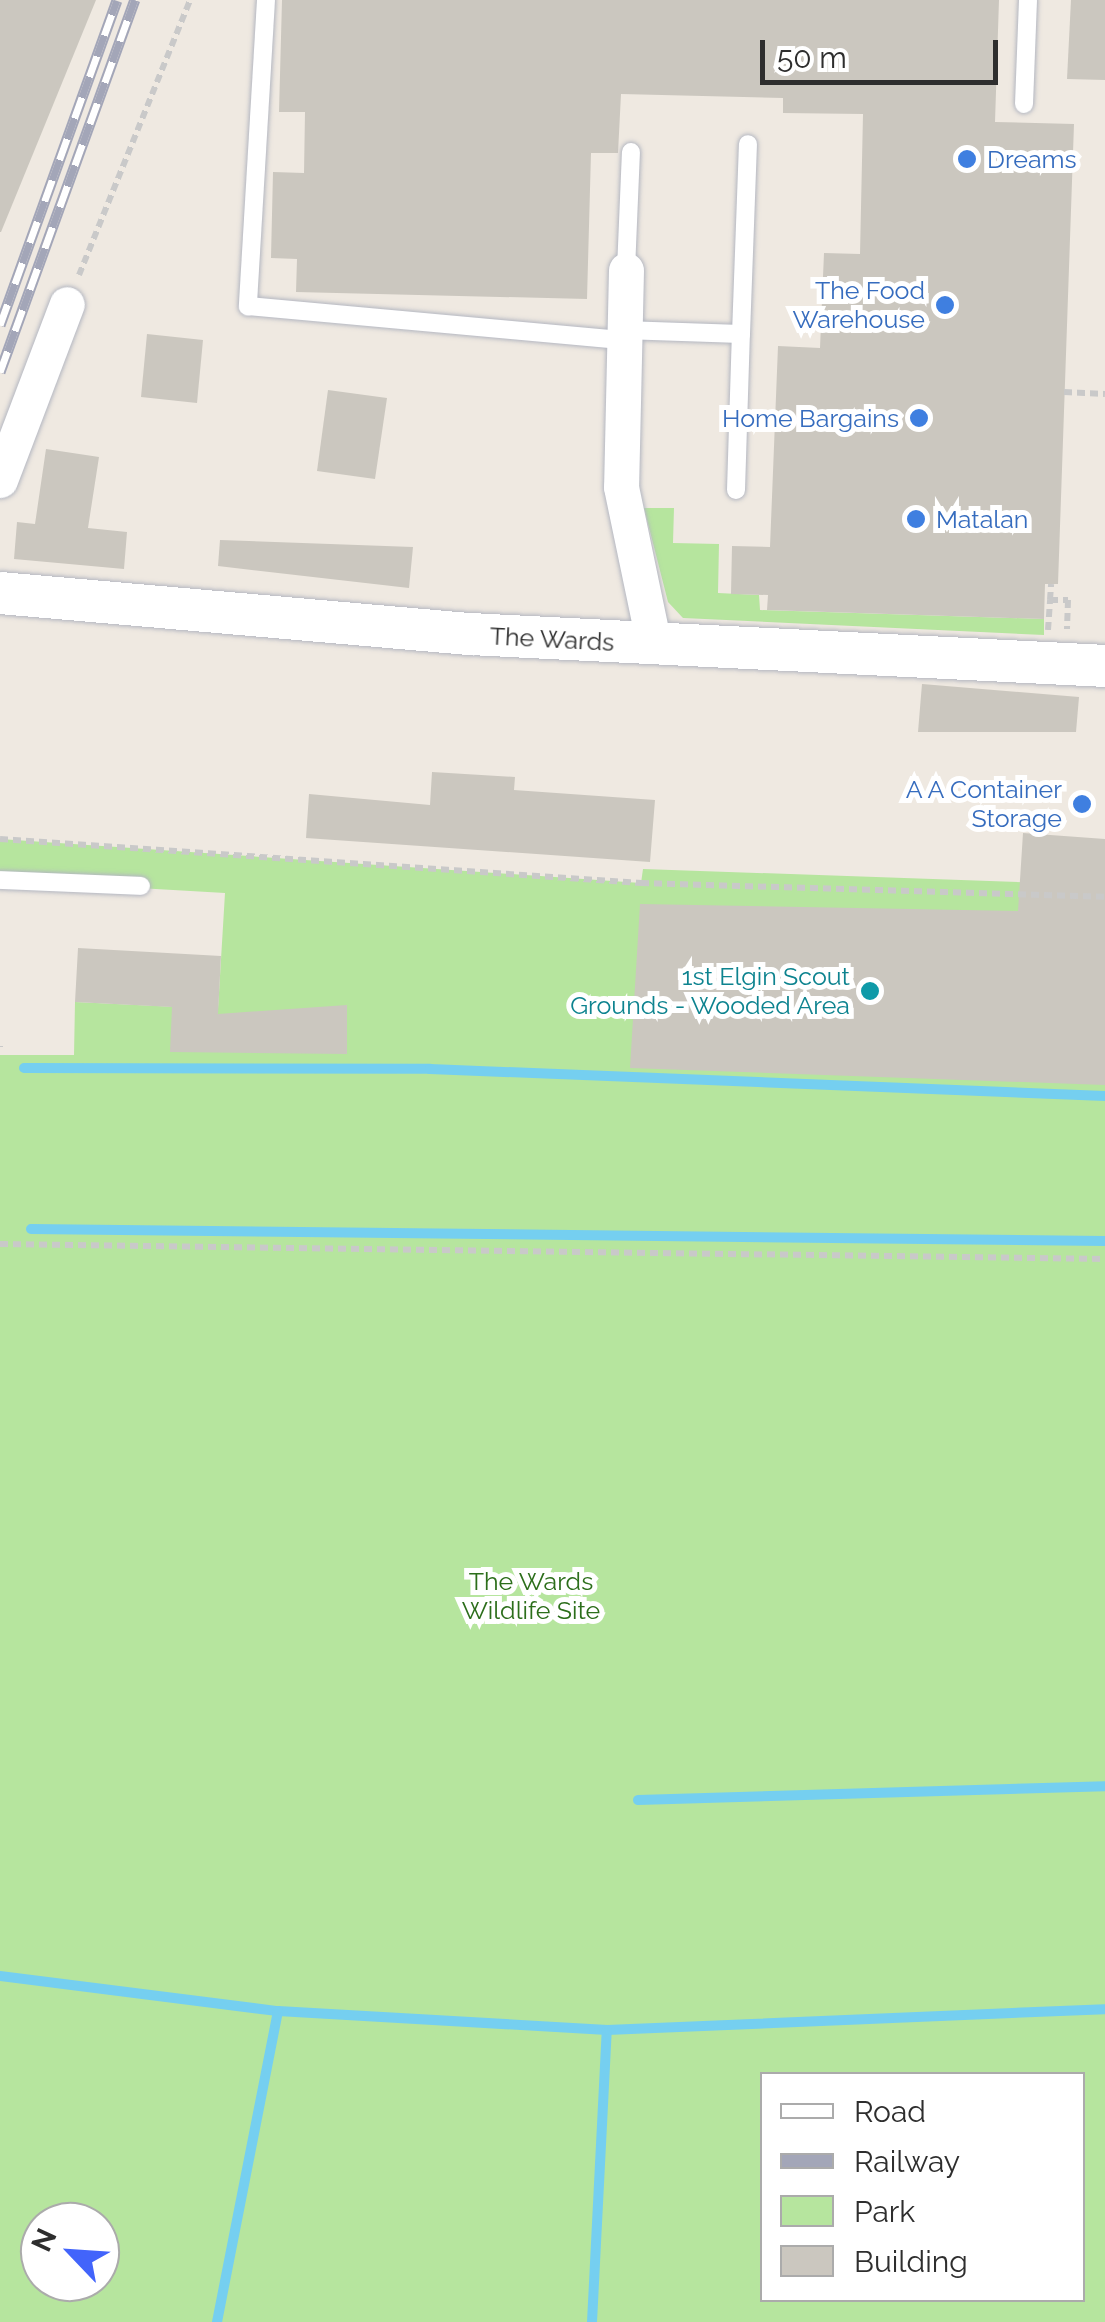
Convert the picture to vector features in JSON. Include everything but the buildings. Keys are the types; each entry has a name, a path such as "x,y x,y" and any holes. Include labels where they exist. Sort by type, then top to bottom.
{"street":[{"path":"626,270 621,487 654,645"},
{"path":"0,480 67,304"},
{"name":"The Wards","path":"0,593 654,645 1105,666"}],"lane":[{"path":"266,0 248,306 623,335 740,334"},
{"path":"1024,104 1028,0"},
{"path":"736,490 748,144"},
{"path":"626,270 631,152"},
{"path":"0,880 140,886"}],"path":[{"path":"67,304 190,0"},
{"path":"1064,392 1105,394"},
{"path":"1048,627 1050,584"},
{"path":"1050,600 1068,600"},
{"path":"0,839 642,883 1105,897"},
{"path":"0,1244 1105,1258"}],"green space":[{"path":"644,508 674,508 673,543 719,544 718,593 759,595 760,610 1044,619 1044,635 683,618 668,602"},
{"name":"The Wards Wildlife Site","path":"0,839 641,883 643,869 1105,885 1105,2322 0,2322 0,1055 74,1055 75,1002 218,1009 225,893 0,880"}],"waterway":[{"path":"24,1068 430,1069 1105,1096"},
{"path":"31,1229 1105,1241"},
{"path":"638,1800 1105,1786"},
{"path":"0,1976 278,2011 607,2030 1105,2009"},
{"path":"217,2322 278,2011"},
{"path":"592,2322 607,2030"}],"railway":[{"path":"0,325 117,0"},
{"path":"0,372 135,0"}],"place":[{"name":"Dreams","path":"967,159"},
{"name":"The Food Warehouse","path":"945,305"},
{"name":"Home Bargains","path":"919,418"},
{"name":"Matalan","path":"916,519"},
{"name":"A A Container Storage","path":"1082,804"},
{"name":"1st Elgin Scout Grounds - Wooded Area","path":"870,991"}]}
